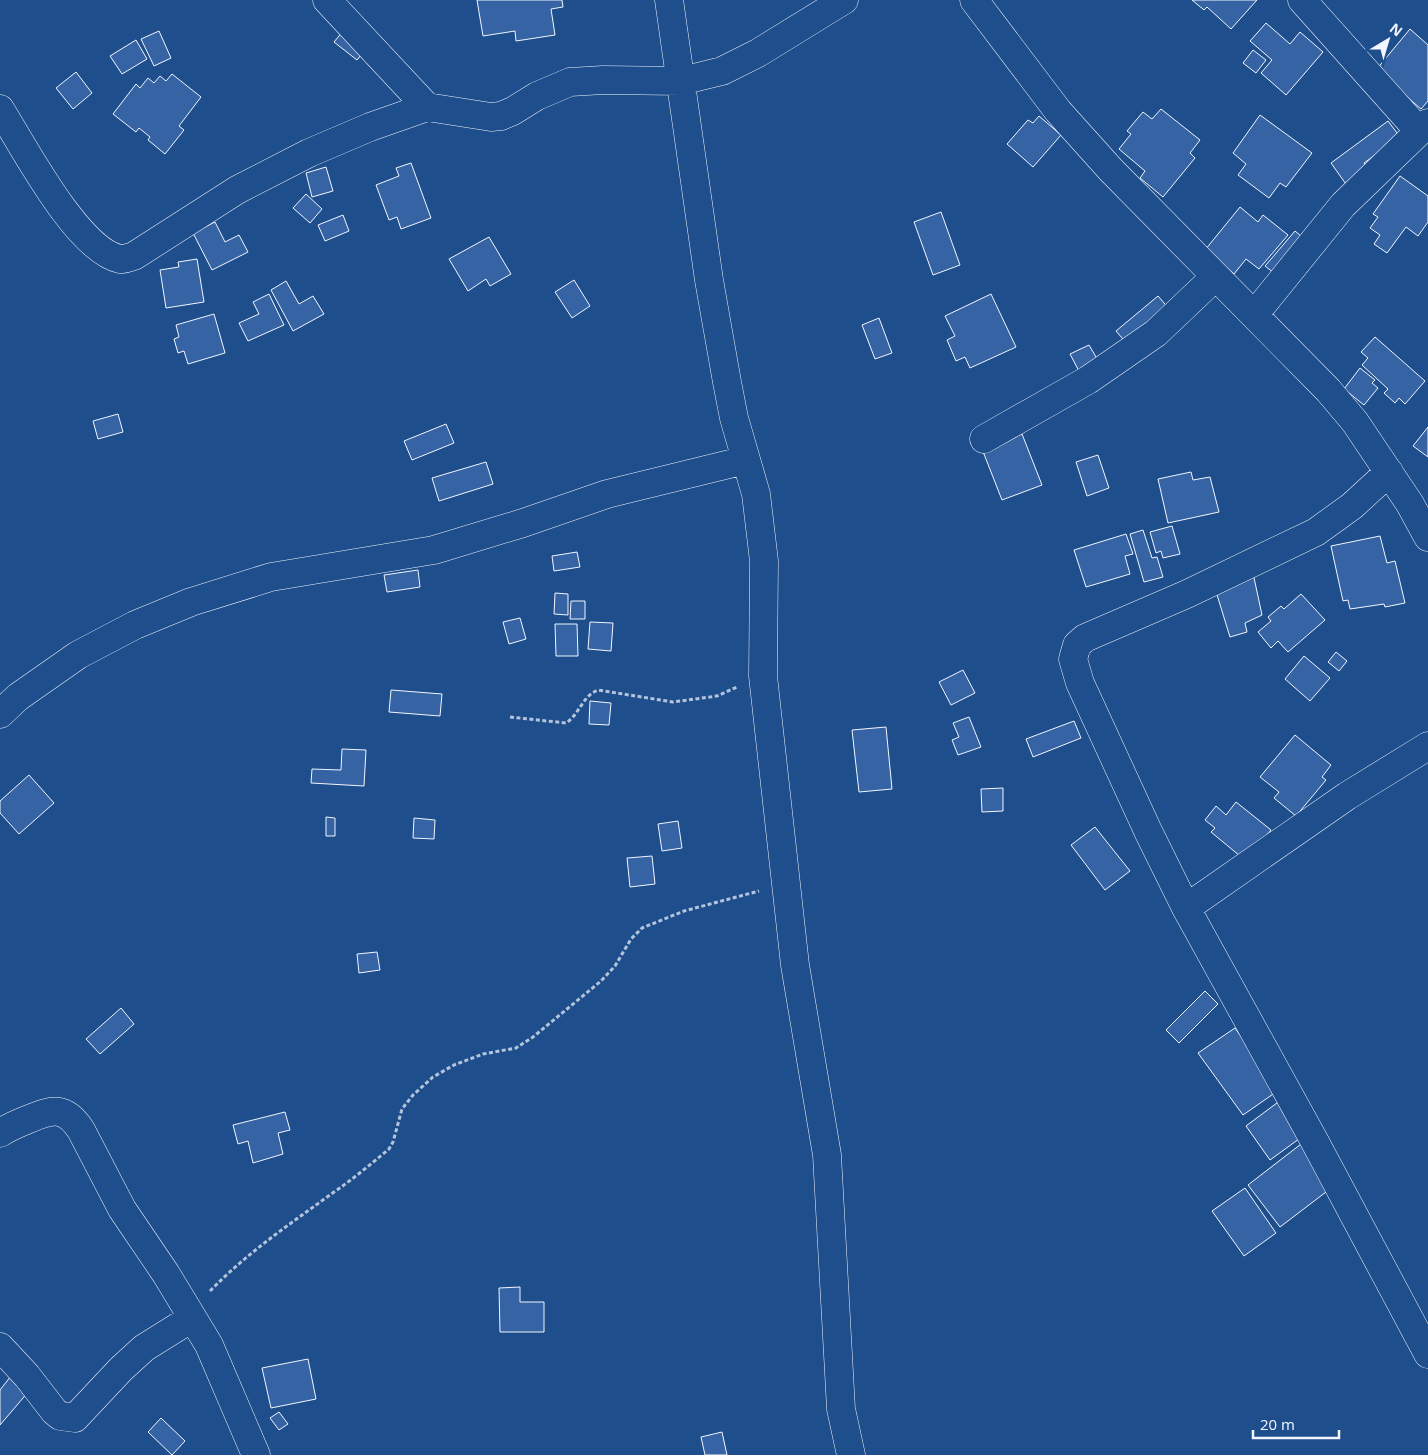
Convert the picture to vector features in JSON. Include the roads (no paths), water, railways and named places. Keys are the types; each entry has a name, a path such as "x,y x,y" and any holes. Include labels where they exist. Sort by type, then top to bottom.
{"street":[{"path":"327,0 427,107"},
{"path":"669,0 709,280 734,418 756,494 764,561 763,676 795,965 827,1155 841,1408 851,1455"},
{"path":"0,109 41,178 77,228 100,248 120,259 134,256 237,190 309,153 370,127 427,107 501,116 537,96 570,82 603,80 681,81 722,70 758,53 844,0"},
{"path":"974,0 1058,110 1111,170 1328,390 1356,422 1410,504 1428,537"},
{"path":"1254,315 1343,205 1423,127 1302,0"},
{"path":"984,439 1088,380 1156,333 1215,277"},
{"path":"0,714 18,697 78,654 135,624 191,602 270,577 434,550 523,523 607,494 746,460"},
{"path":"1389,472 1352,506 1316,532 1187,594 1084,638 1077,645 1074,658 1080,683 1148,831 1186,908 1315,1142 1428,1354"},
{"path":"1186,908 1347,796 1428,746"},
{"path":"0,1133 48,1111 64,1113 74,1119 122,1209 166,1274 209,1345 256,1455"},
{"path":"0,1347 27,1376 54,1411 60,1416 75,1418 121,1369 144,1348 190,1315"}]}
